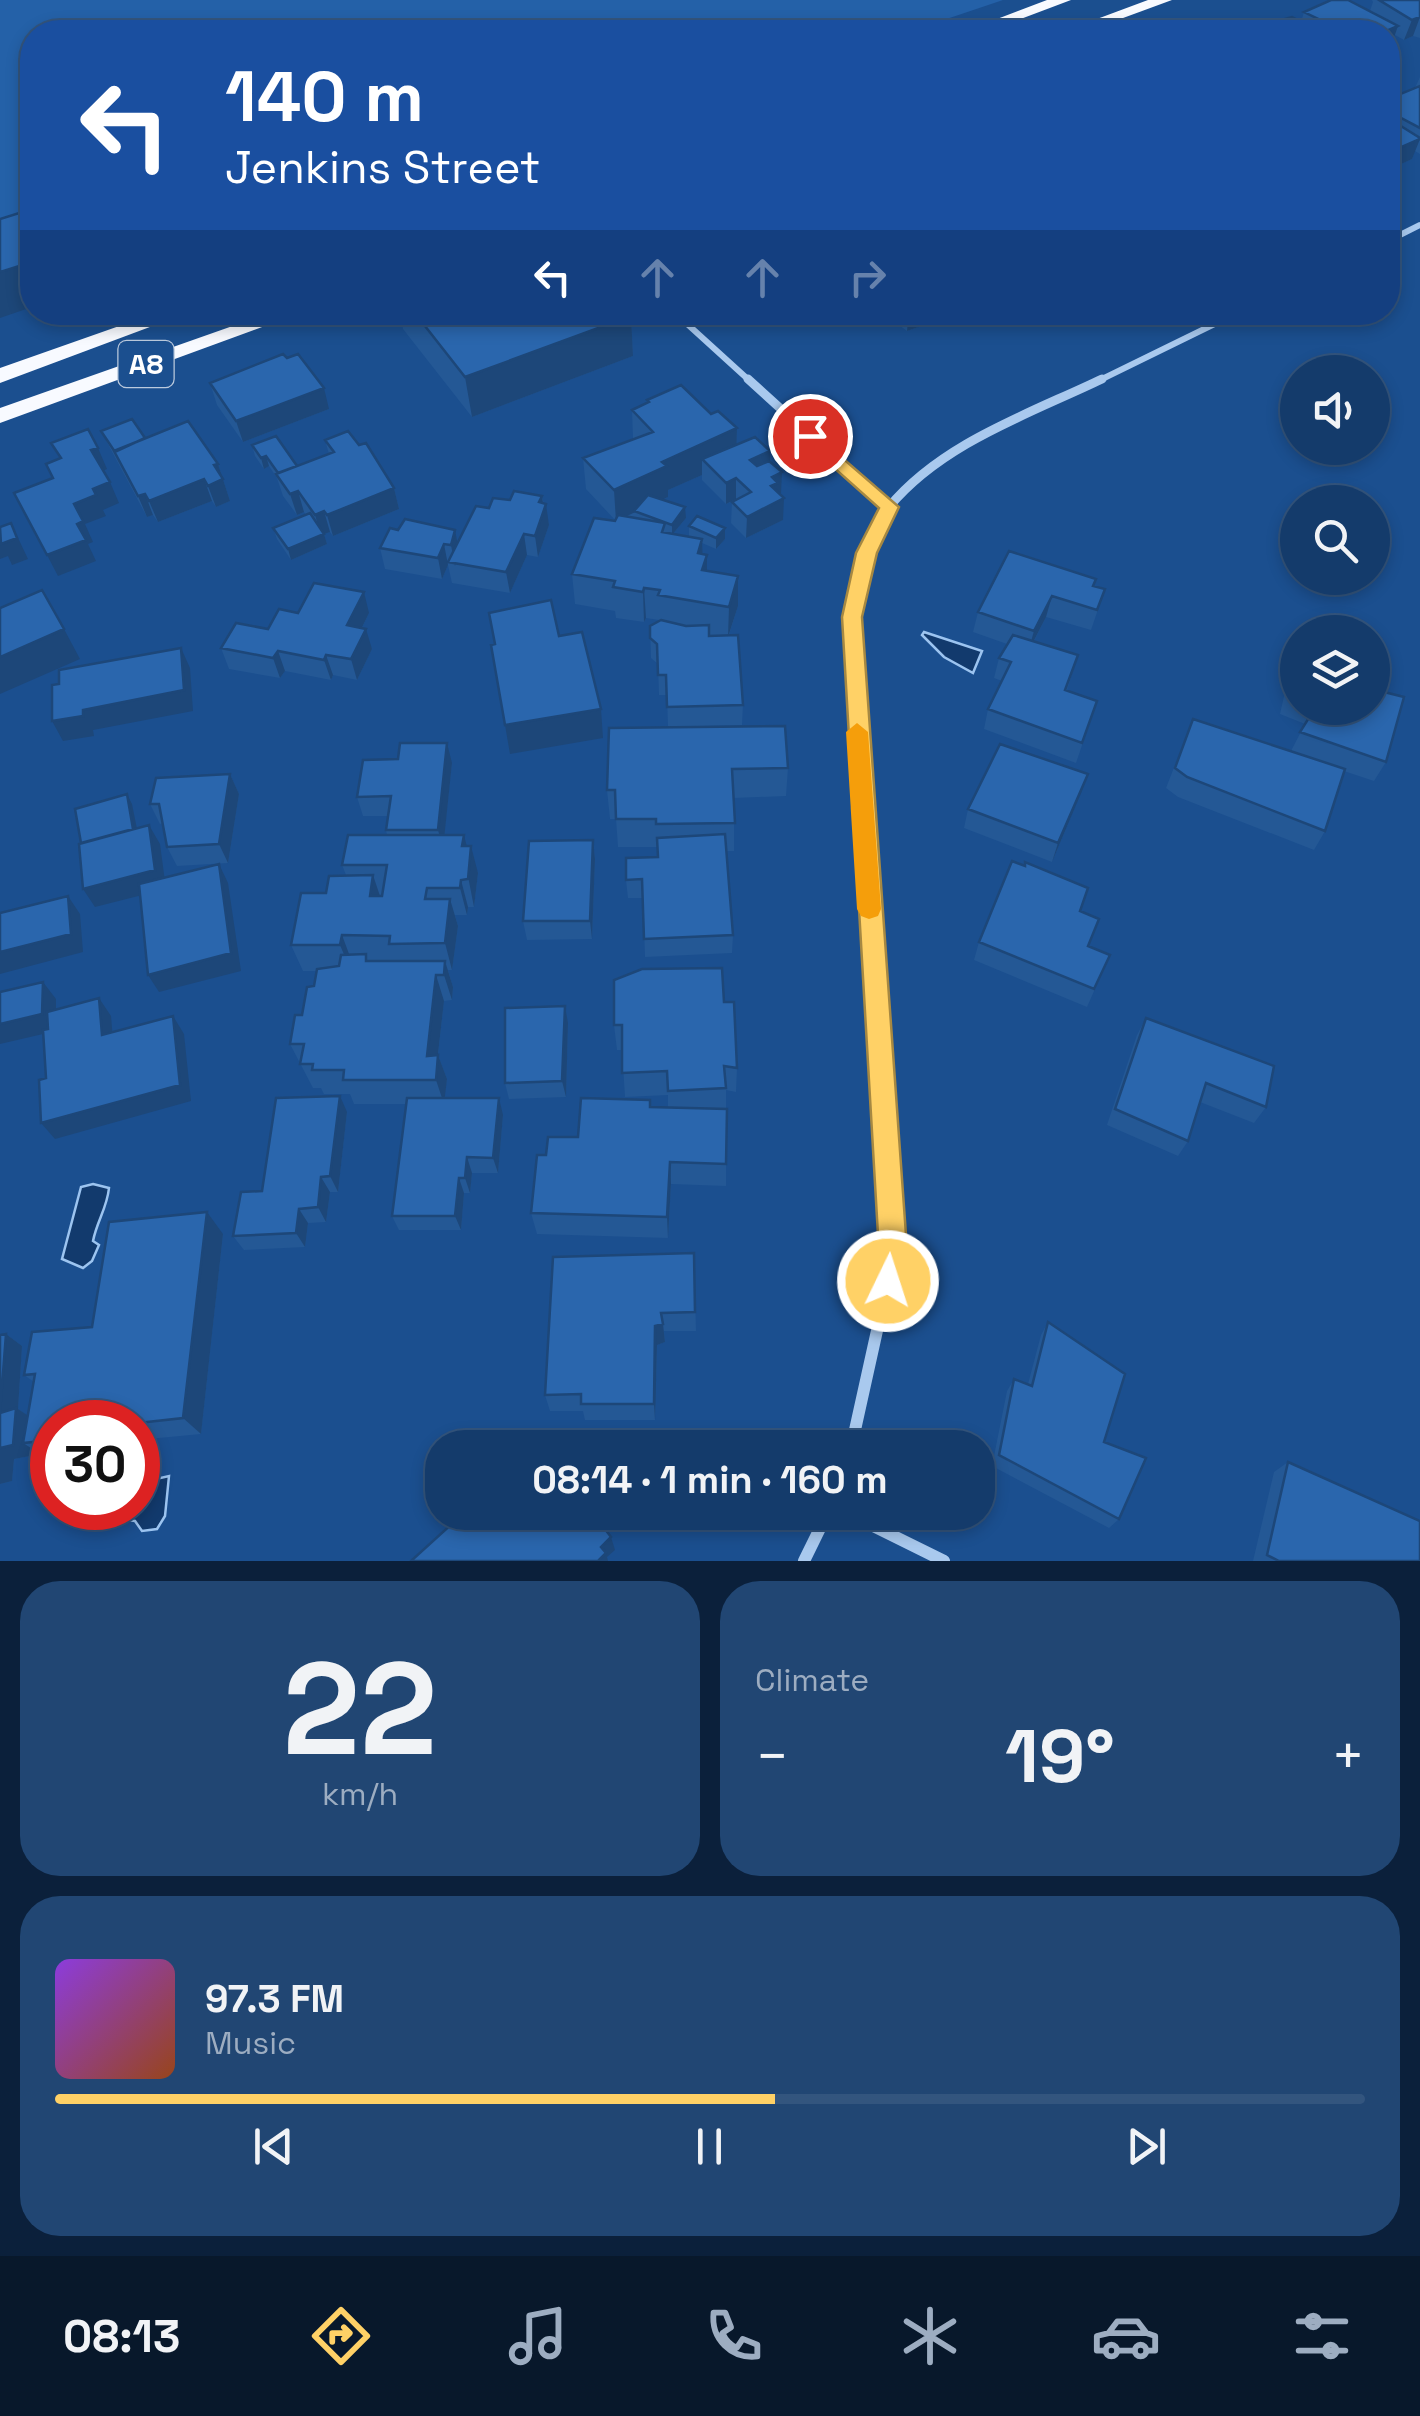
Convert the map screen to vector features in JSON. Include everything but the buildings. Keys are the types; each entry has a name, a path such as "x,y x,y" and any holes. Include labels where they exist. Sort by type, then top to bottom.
{"highway":[{"path":"1006,20 1063,0"},
{"path":"1105,20 1164,0"},
{"name":"A8","path":"0,376 143,325"},
{"name":"A8","path":"0,416 256,325"}],"street":[{"path":"688,325 889,507"},
{"path":"855,1430 882,1314 892,1235 852,617 866,553 889,507 950,453 1212,325"},
{"path":"804,1561 819,1530"},
{"path":"881,1530 944,1561"}],"shaded area":[{"path":"0,0 1003,0 944,20 20,20 20,246 0,253"},
{"path":"924,632 982,651 973,673 944,657 922,635"},
{"path":"93,1184 109,1188 93,1241 99,1245 92,1261 83,1268 62,1259 81,1187"},
{"path":"169,1476 165,1516 160,1524 160,1478"}],"slow traffic":[{"path":"857,732 869,909"}],"route":[{"path":"810,436 889,507 866,553 852,617 892,1235 888,1281"}]}
